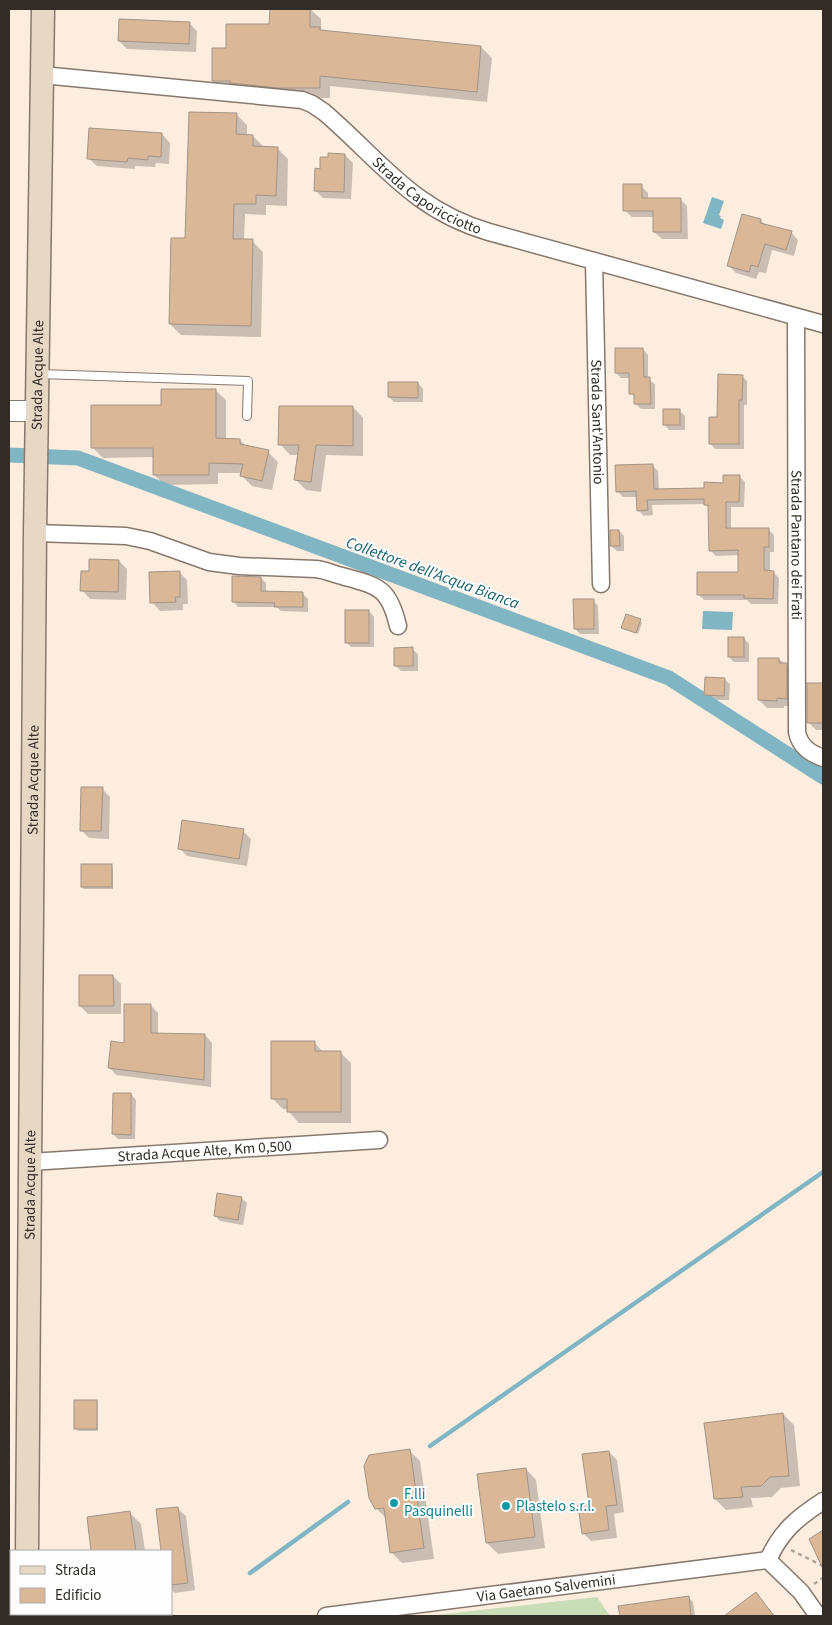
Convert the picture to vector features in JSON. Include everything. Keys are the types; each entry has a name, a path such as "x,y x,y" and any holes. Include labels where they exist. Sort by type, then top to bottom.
{"main road":[{"name":"Strada Acque Alte","path":"27,1550 35,533 43,9"}],"street":[{"name":"Strada Caporicciotto","path":"42,75 302,100 324,112 398,182 437,211 452,219 478,229 823,324"},
{"name":"Strada Sant'Antonio","path":"594,261 601,584"},
{"name":"Strada Pantano dei Frati","path":"796,317 798,732 802,746 823,758"},
{"path":"9,411 37,411"},
{"path":"35,533 126,536 150,541 209,562 239,566 326,570 363,581 382,591 393,607 398,626"},
{"name":"Strada Acque Alte, Km 0,500","path":"30,1162 379,1140"},
{"path":"818,1616 801,1592 768,1560 785,1530 798,1518 823,1501"},
{"name":"Via Gaetano Salvemini","path":"326,1616 768,1560"}],"lane":[{"path":"38,374 248,381 247,416"}],"path":[{"path":"777,1542 823,1566"}],"green space":[{"path":"597,1597 610,1616 426,1616"}],"water":[{"path":"712,197 724,201 719,215 724,220 721,229 703,223"},
{"path":"703,611 733,612 732,630 702,629"}],"building":[{"path":"270,9 310,9 310,27 320,27 320,30 481,46 477,92 320,76 320,88 278,88 230,83 230,81 212,81 212,48 226,48 226,24 269,24"},
{"path":"119,19 190,22 189,44 118,41"},
{"path":"189,112 237,113 236,134 253,135 253,146 278,147 276,196 256,195 256,204 234,204 233,239 253,239 251,326 169,324 171,238 185,238"},
{"path":"89,128 162,133 161,157 148,156 148,160 128,158 127,162 87,159"},
{"path":"328,153 345,154 344,192 314,191 315,168 320,169 320,157 328,157"},
{"path":"623,184 642,184 642,198 681,198 681,232 653,232 653,211 623,211"},
{"path":"742,214 761,219 760,223 792,231 786,250 765,244 758,267 751,265 749,272 727,266"},
{"path":"615,348 643,348 644,377 650,377 651,404 634,404 634,394 629,394 629,373 615,373"},
{"path":"718,374 743,375 742,400 739,400 739,444 709,444 709,417 717,417"},
{"path":"388,382 418,382 418,398 388,397"},
{"path":"161,389 216,389 216,438 240,439 240,444 269,450 262,481 240,476 243,464 209,463 209,475 153,475 153,448 91,448 91,405 161,405"},
{"path":"279,406 353,406 353,446 316,445 311,482 294,480 299,445 278,445"},
{"path":"663,409 680,409 680,425 663,425"},
{"path":"653,464 654,489 704,488 704,482 723,483 723,475 740,475 739,502 726,502 726,528 769,528 769,547 764,547 764,570 774,571 773,599 744,598 744,595 697,595 697,572 738,572 738,550 709,551 708,505 704,505 704,499 647,500 648,510 637,511 636,491 616,492 615,465"},
{"path":"610,530 619,530 620,546 610,546"},
{"path":"89,559 119,560 118,592 80,591 81,571 89,571"},
{"path":"180,571 180,597 175,597 176,602 150,603 149,572"},
{"path":"232,576 261,577 261,591 303,592 303,607 274,607 275,603 232,602"},
{"path":"573,599 594,599 594,629 574,629"},
{"path":"345,610 369,610 369,643 345,643"},
{"path":"626,614 641,619 636,633 621,628"},
{"path":"728,637 744,637 744,657 728,657"},
{"path":"413,647 413,666 394,666 394,648"},
{"path":"758,658 779,658 779,663 787,663 787,699 777,698 777,701 758,700"},
{"path":"705,677 725,678 724,696 704,695"},
{"path":"807,683 823,683 823,723 807,723"},
{"path":"81,787 103,787 101,831 80,831"},
{"path":"182,820 244,829 239,859 178,849"},
{"path":"81,864 112,864 112,887 81,887"},
{"path":"79,975 113,975 114,1006 79,1006"},
{"path":"124,1004 151,1004 151,1033 205,1034 204,1080 108,1068 111,1041 124,1043"},
{"path":"271,1041 315,1041 315,1051 341,1051 341,1112 287,1112 287,1099 271,1099"},
{"path":"113,1093 131,1093 131,1135 112,1134"},
{"path":"217,1193 242,1197 238,1220 214,1216"},
{"path":"74,1400 97,1400 97,1429 74,1429"},
{"path":"783,1413 789,1476 770,1477 761,1486 741,1487 743,1497 714,1499 704,1423"},
{"name":"F.lli Pasquinelli","path":"410,1449 424,1548 390,1553 384,1508 375,1509 369,1498 364,1466 369,1455"},
{"path":"609,1451 617,1505 606,1506 609,1530 582,1534 578,1505 589,1504 582,1454"},
{"name":"Plastelo s.r.l.","path":"526,1468 535,1537 486,1543 477,1474"},
{"path":"178,1507 188,1583 172,1585 172,1550 161,1550 156,1509"},
{"path":"130,1511 136,1550 91,1550 87,1517"},
{"path":"823,1530 823,1569 809,1539"},
{"path":"756,1592 774,1616 724,1616"},
{"path":"689,1596 691,1616 620,1616 618,1606"}],"waterway":[{"name":"Collettore dell'Acqua Bianca","path":"9,455 78,458 669,678 823,777"},
{"path":"430,1446 823,1172"},
{"path":"250,1573 348,1502"}],"place":[{"name":"F.lli Pasquinelli","path":"394,1503"},
{"name":"Plastelo s.r.l.","path":"506,1506"}]}
